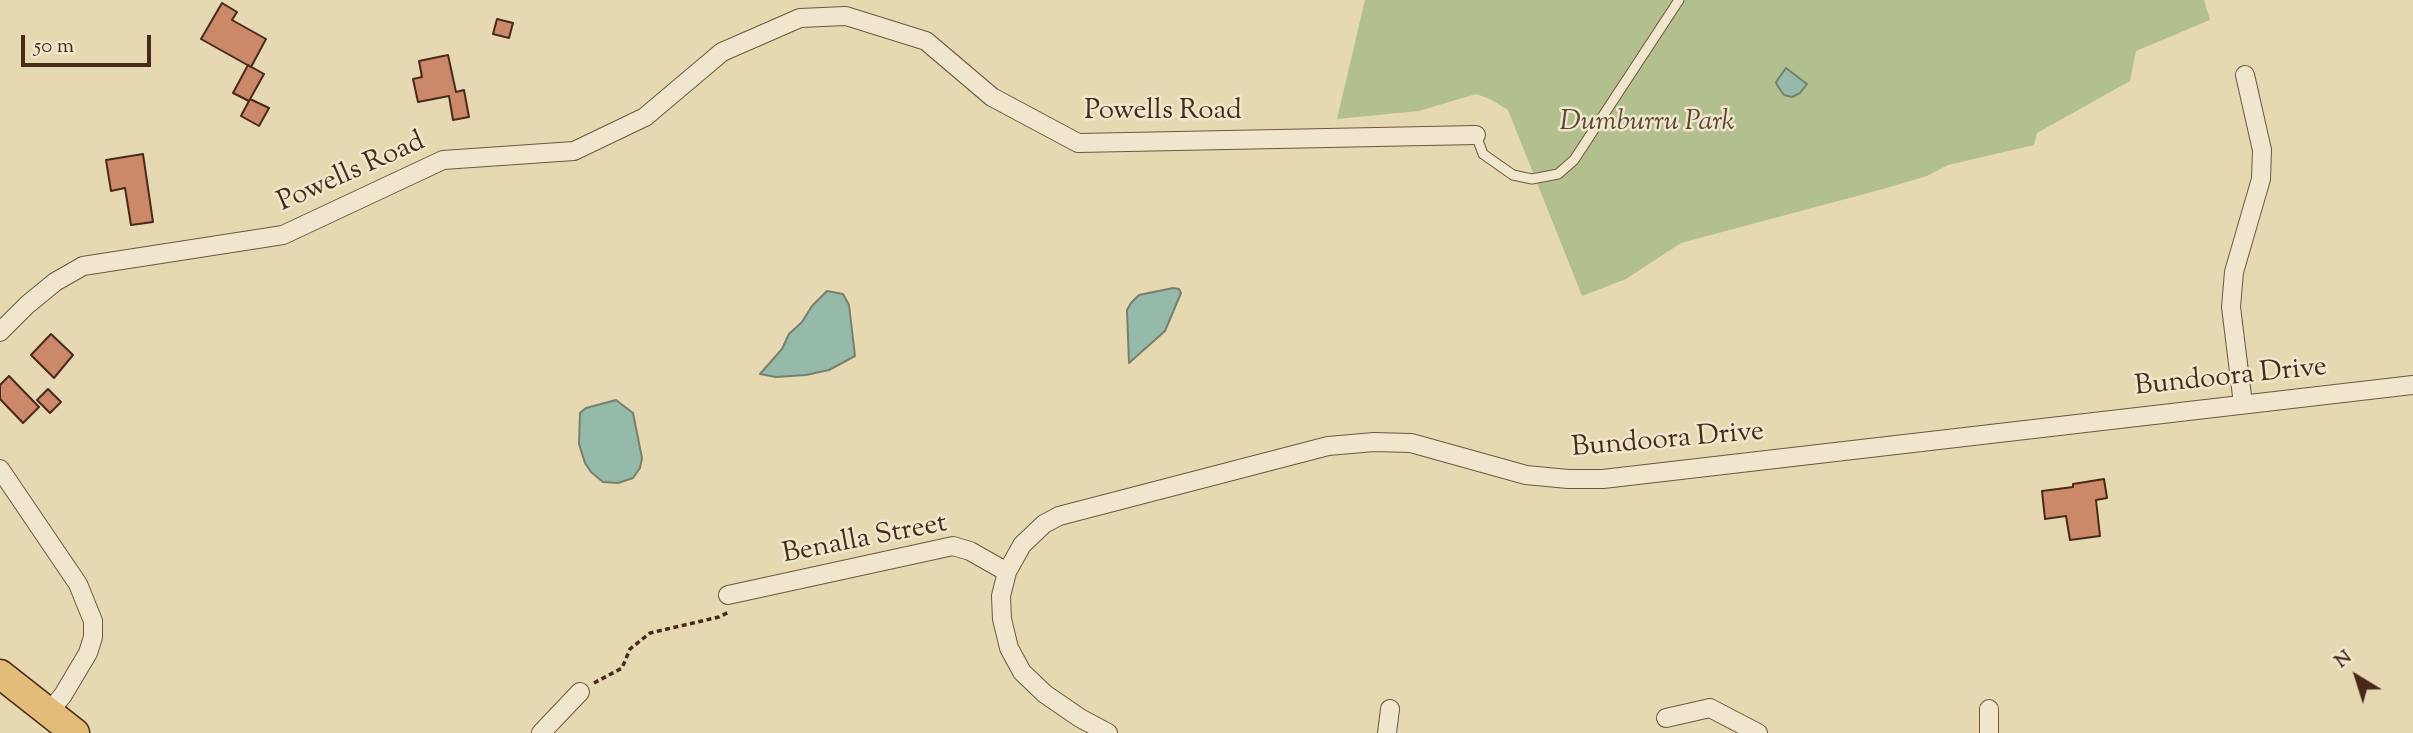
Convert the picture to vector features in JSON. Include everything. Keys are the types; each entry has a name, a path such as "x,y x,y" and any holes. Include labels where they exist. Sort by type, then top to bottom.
{"main road":[{"path":"0,674 75,733"}],"street":[{"name":"Powells Road","path":"0,332 46,290 82,266 283,235 443,160 574,150 645,117 722,52 800,18 846,16 926,41 992,97 1078,143 1476,135"},
{"path":"2243,404 2231,307 2234,272 2261,179 2263,150 2245,75"},
{"name":"Bundoora Drive","path":"1108,733 1076,725 1022,672 1009,649 1002,619 1001,596 1007,572 1022,545 1044,524 1059,516 1328,446 1374,442 1410,443 1527,475 1603,479 2413,385"},
{"path":"0,469 78,583 93,621 93,637 88,653 63,695 49,712"},
{"name":"Benalla Street","path":"732,594 953,546 970,551 1007,572"},
{"path":"541,733 580,692"},
{"path":"1665,718 1710,708 1758,733"},
{"path":"1387,733 1390,709"},
{"path":"1989,709 1989,733"}],"lane":[{"path":"1476,135 1483,154 1513,175 1532,179 1558,174 1574,160 1679,0"}],"path":[{"path":"580,692 622,668 630,649 650,633 728,613 733,606 732,594"}],"green space":[{"name":"Dumburru Park","path":"1365,0 2204,0 2210,20 2136,51 2130,81 2037,133 2034,145 1948,165 1927,176 1883,189 1681,243 1626,279 1582,296 1508,110 1476,94 1419,111 1337,119"}],"shaded area":[{"path":"1786,68 1807,84 1800,93 1792,97 1784,95 1776,82"},
{"path":"1179,289 1181,293 1165,331 1129,363 1127,310 1131,303 1139,295"},
{"path":"827,291 843,294 849,305 855,356 829,370 806,375 776,377 760,374 782,349 789,334"},
{"path":"616,400 633,413 642,458 640,468 633,478 618,483 603,482 585,463 579,444 580,413 586,408"}],"building":[{"path":"222,3 237,12 232,20 266,39 251,67 201,39"},
{"path":"497,19 513,23 509,38 493,34"},
{"path":"448,55 456,92 464,90 469,117 453,120 449,96 418,102 413,79 422,77 419,61"},
{"path":"248,65 264,74 249,101 233,93"},
{"path":"250,99 269,108 259,126 241,116"},
{"path":"143,154 153,222 131,225 125,188 111,191 106,160"},
{"path":"51,334 73,355 54,378 31,355"},
{"path":"9,376 39,407 23,423 0,399 0,385"},
{"path":"48,389 61,402 50,413 37,400"},
{"path":"2104,479 2107,498 2096,500 2100,536 2070,540 2066,516 2045,519 2042,491"}]}
